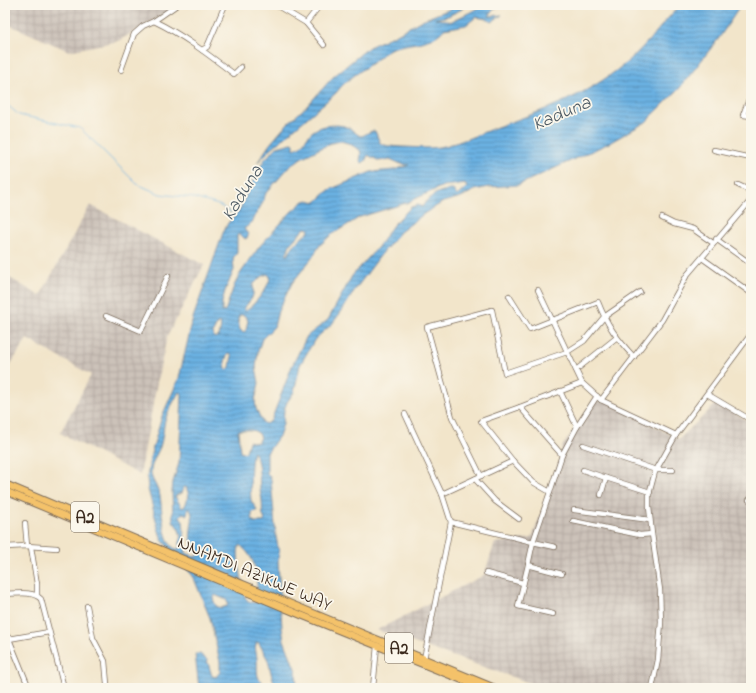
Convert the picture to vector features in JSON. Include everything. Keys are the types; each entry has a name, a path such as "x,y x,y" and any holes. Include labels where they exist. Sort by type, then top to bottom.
{"highway":[{"name":"NNAMDI AZIKWE WAY","path":"5,484 163,554"},
{"name":"NNAMDI AZIKWE WAY","path":"5,491 163,554 302,612 378,646 481,688"},
{"name":"NNAMDI AZIKWE WAY","path":"302,612 495,688"}],"street":[{"path":"121,70 134,34 142,26 154,21 177,5"},
{"path":"202,50 207,47 225,5"},
{"path":"276,5 306,23 324,45"},
{"path":"306,23 320,5"},
{"path":"154,21 202,50 234,74 241,67"},
{"path":"751,94 743,115 751,116"},
{"path":"714,150 751,158"},
{"path":"738,184 751,191"},
{"path":"601,400 662,320 687,274 751,200"},
{"path":"662,218 674,224 693,229 713,243"},
{"path":"716,239 751,264"},
{"path":"702,258 751,293"},
{"path":"106,316 142,331 168,276"},
{"path":"538,290 582,383 601,400 676,435"},
{"path":"481,476 452,417 427,327 492,310 505,373 568,352 584,341 604,317 640,292"},
{"path":"509,296 530,329 598,302 604,317 616,338 634,357"},
{"path":"652,688 658,660 661,622 660,590 650,520 650,492 656,470 676,435 751,334"},
{"path":"576,370 616,338"},
{"path":"550,492 533,482 513,461 481,421 582,383"},
{"path":"560,391 577,427"},
{"path":"707,394 751,420"},
{"path":"553,614 518,606 533,542 562,455 596,396"},
{"path":"520,407 562,455"},
{"path":"405,414 442,494 451,522 424,659"},
{"path":"583,445 656,470 673,470"},
{"path":"442,494 513,461"},
{"path":"583,470 650,492"},
{"path":"602,495 606,478"},
{"path":"475,479 494,501 519,519"},
{"path":"574,510 650,520"},
{"path":"573,521 640,535 652,534"},
{"path":"451,522 555,547"},
{"path":"25,523 37,584 37,595 40,599 64,688"},
{"path":"5,547 29,546 57,548"},
{"path":"528,566 562,574"},
{"path":"486,573 524,583"},
{"path":"5,594 37,595"},
{"path":"87,606 93,638 105,660 107,684 109,688"},
{"path":"29,688 7,638 49,632"},
{"path":"372,688 378,646"}],"shaded area":[{"path":"5,5 180,5 118,41 69,51 5,23"},
{"path":"90,205 204,265 167,337 140,475 60,433 91,375 27,339 5,373 5,275 40,296"},
{"path":"599,397 679,439 718,402 751,423 751,688 544,688 377,630 484,575 495,543 532,538 559,462 562,447 595,399"}],"water":[{"path":"463,5 462,9 448,16 435,19 447,20 450,22 485,5 501,5 493,10 489,16 502,15 491,22 487,19 476,17 466,25 444,29 433,38 426,41 388,50 350,79 257,163 270,144 288,123 307,106 333,77 369,47 422,20"},
{"name":"Kaduna","path":"680,5 741,5 719,38 679,89 646,122 609,143 518,185 489,187 475,190 461,197 443,202 425,213 400,232 354,291 332,324 315,339 300,365 294,392 287,402 284,410 283,424 279,436 267,453 267,473 271,479 276,537 279,552 278,562 282,628 284,640 296,671 297,688 277,688 272,677 268,660 257,642 255,647 258,676 265,685 270,688 199,688 195,654 200,654 207,660 212,676 216,677 220,672 220,662 210,618 193,576 162,540 148,489 147,478 151,454 162,416 179,378 193,318 223,233 228,223 239,211 255,176 265,159 277,147 292,143 294,144 294,149 299,147 316,129 332,125 347,127 360,136 371,131 375,131 380,143 390,146 435,148 462,141 544,110 589,89 626,63 650,39","holes":["341,141 360,150 360,161 362,163 368,155 379,161 390,159 401,164 409,165 394,170 371,172 329,190 316,202 308,200 304,201 291,212 259,247 240,274 225,311 222,312 222,302 225,291 234,270 233,258 237,253 237,235 240,234 245,239 248,237 248,234 244,229 250,224 262,204 266,193 289,167 301,158 331,143","462,184 466,185 467,187 457,196 453,190 435,194 422,207 418,205 411,207 393,225 378,247 352,276 328,320 307,336 292,366 271,421 266,424 263,423 256,409 255,400 259,383 256,367 258,351 262,339 274,327 278,311 292,283 312,258 320,245 331,235 360,217 406,203 443,186","305,228 309,229 309,231 293,246 288,255 286,255 290,244","267,274 270,276 268,285 261,295 245,311 244,308 252,298 253,285 261,277","239,315 244,315 248,320 246,330 244,332 240,330 238,323","218,322 221,327 219,336 214,338 213,332","229,353 232,355 230,367 227,370 225,361","180,392 182,394 179,463 173,482 172,492 173,521 179,529 181,537 179,549 174,548 166,536 160,496 151,474 152,464 161,444 165,420","238,430 254,431 261,437 257,443 249,441 246,452 241,453 240,451","253,452 258,464 260,490 265,520 263,522 254,522 252,518 252,512 257,511 251,500 251,468","184,487 186,487 189,495 185,506 182,508 175,496 181,493","188,509 190,509 192,513 190,535 192,543 198,551 198,555 196,557 186,553 183,521 180,516 183,513 187,515","240,545 251,557 256,570 257,600 255,603 248,601 245,597 238,549","215,595 227,600 227,606 221,608 216,606 213,599"]}],"waterway":[{"name":"Kaduna","path":"5,103 19,115 80,128 137,184 160,194 194,198 219,205 235,215"}]}
